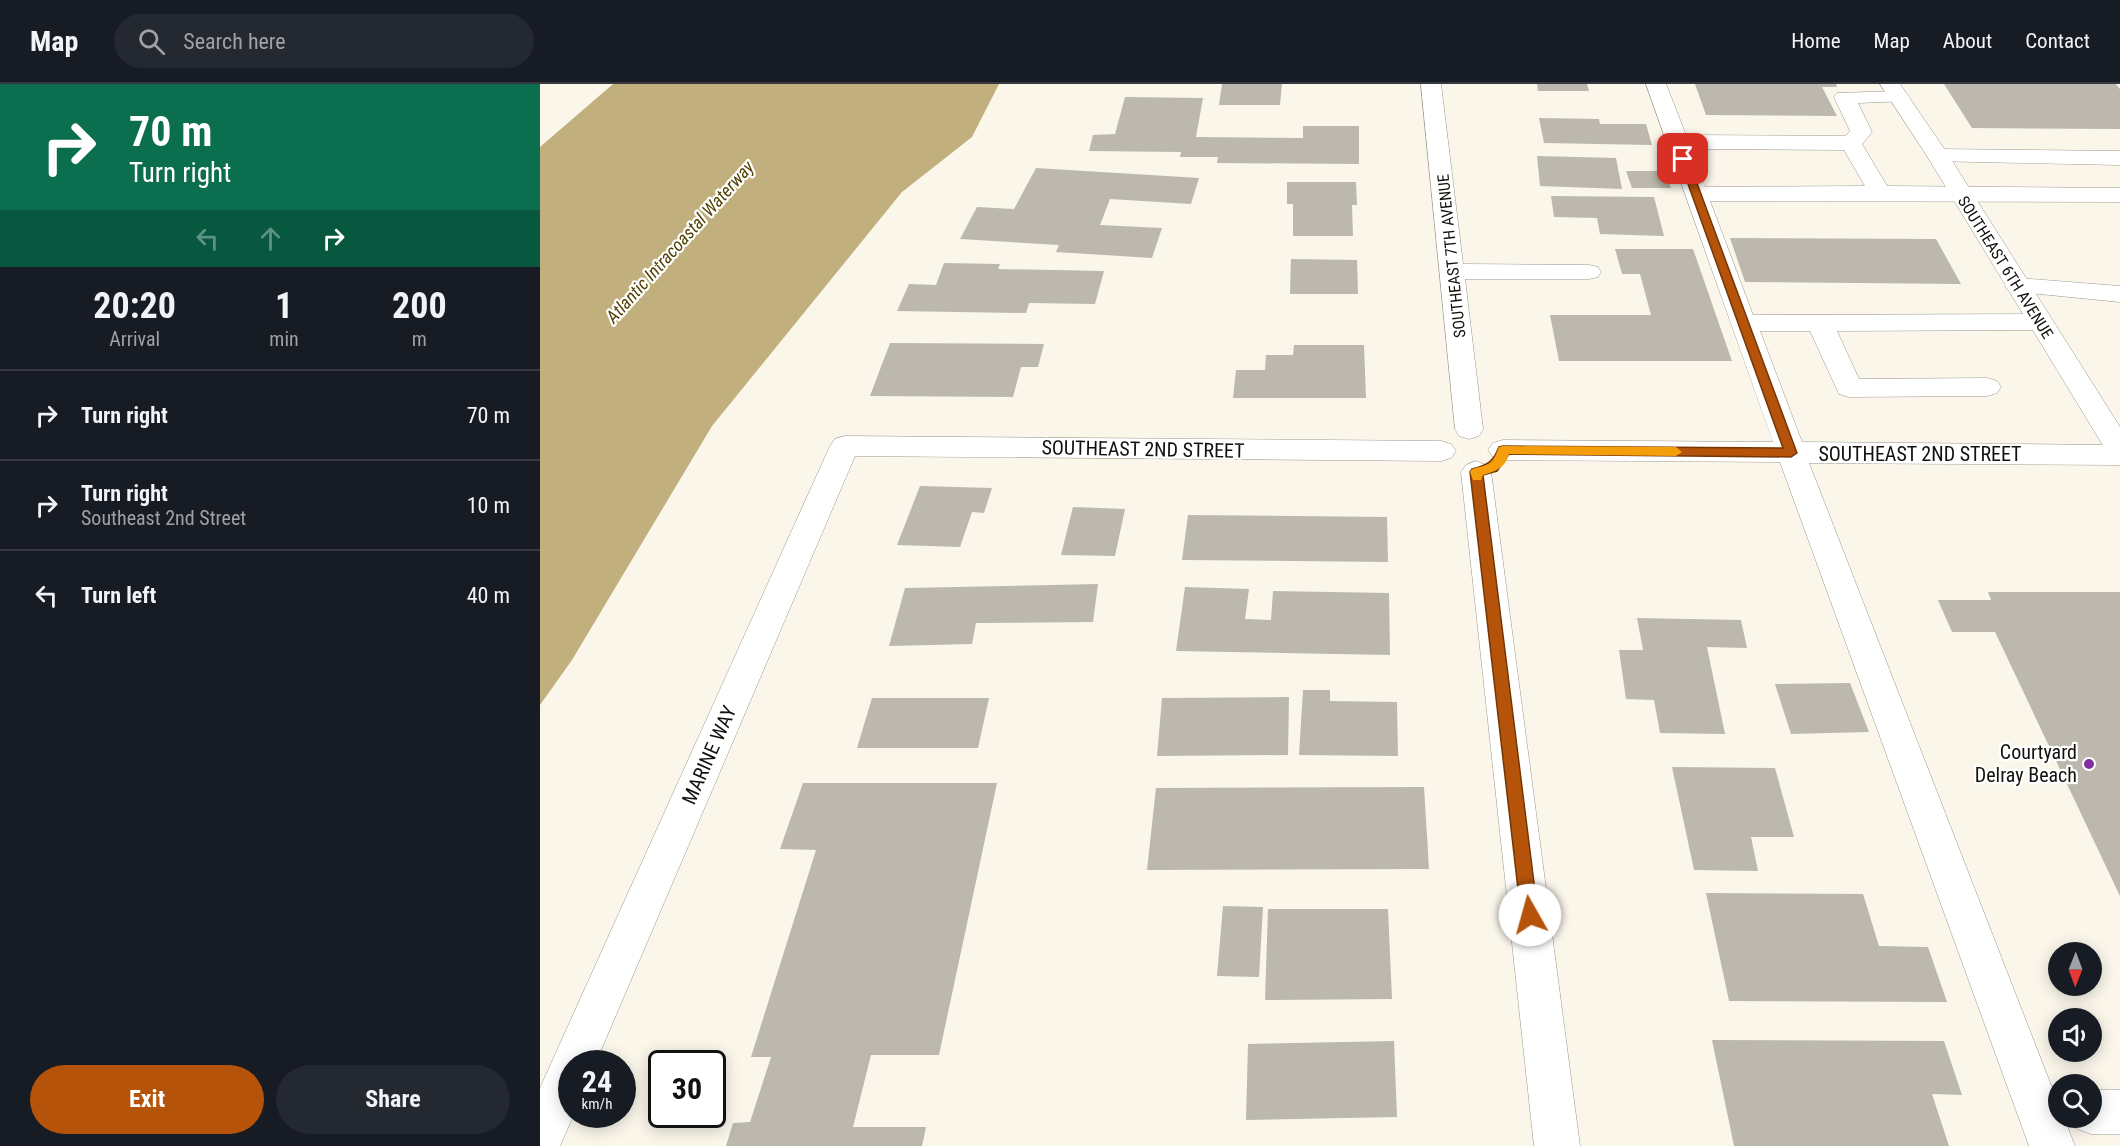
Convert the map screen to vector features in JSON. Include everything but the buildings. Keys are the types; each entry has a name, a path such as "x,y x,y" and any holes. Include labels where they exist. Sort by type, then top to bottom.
{"street":[{"name":"SOUTHEAST 7TH AVENUE","path":"1431,84 1469,429"},
{"path":"1656,84 1791,453 2048,1118"},
{"path":"1677,142 1851,143 1861,132 1844,97 1894,91"},
{"name":"SOUTHEAST 6TH AVENUE","path":"1894,91 1938,156 2120,453"},
{"path":"1851,143 1880,193"},
{"path":"1938,156 2120,158"},
{"path":"1696,194 2120,195"},
{"path":"1453,271 1589,272"},
{"path":"2018,286 2120,294"},
{"path":"1820,322 1849,388 1987,387"},
{"path":"1743,323 2040,322"},
{"path":"1490,461 1456,468 1443,458 1441,452 1444,438 1459,430 1469,429 1488,432 1496,437 1490,461 1557,1146"},
{"name":"SOUTHEAST 2ND STREET","path":"845,446 1441,452"},
{"name":"MARINE WAY","path":"579,1050 845,446"},
{"name":"SOUTHEAST 2ND STREET","path":"1490,461 1791,453 2120,453"},
{"name":"MARINE WAY","path":"540,1139 558,1098"},
{"path":"2102,1112 2120,1112"}],"water":[{"name":"Atlantic Intracoastal Waterway","path":"613,84 999,84 972,137 902,192 712,426 572,660 540,705 540,147"}],"slow traffic":[{"path":"1477,477 1476,472 1493,468 1499,463 1503,457 1503,450 1676,452"}],"place":[{"name":"Courtyard Delray Beach","path":"2089,764"}],"route":[{"path":"1530,915 1476,472 1493,468 1503,457 1503,450 1791,453 1683,159"}]}
